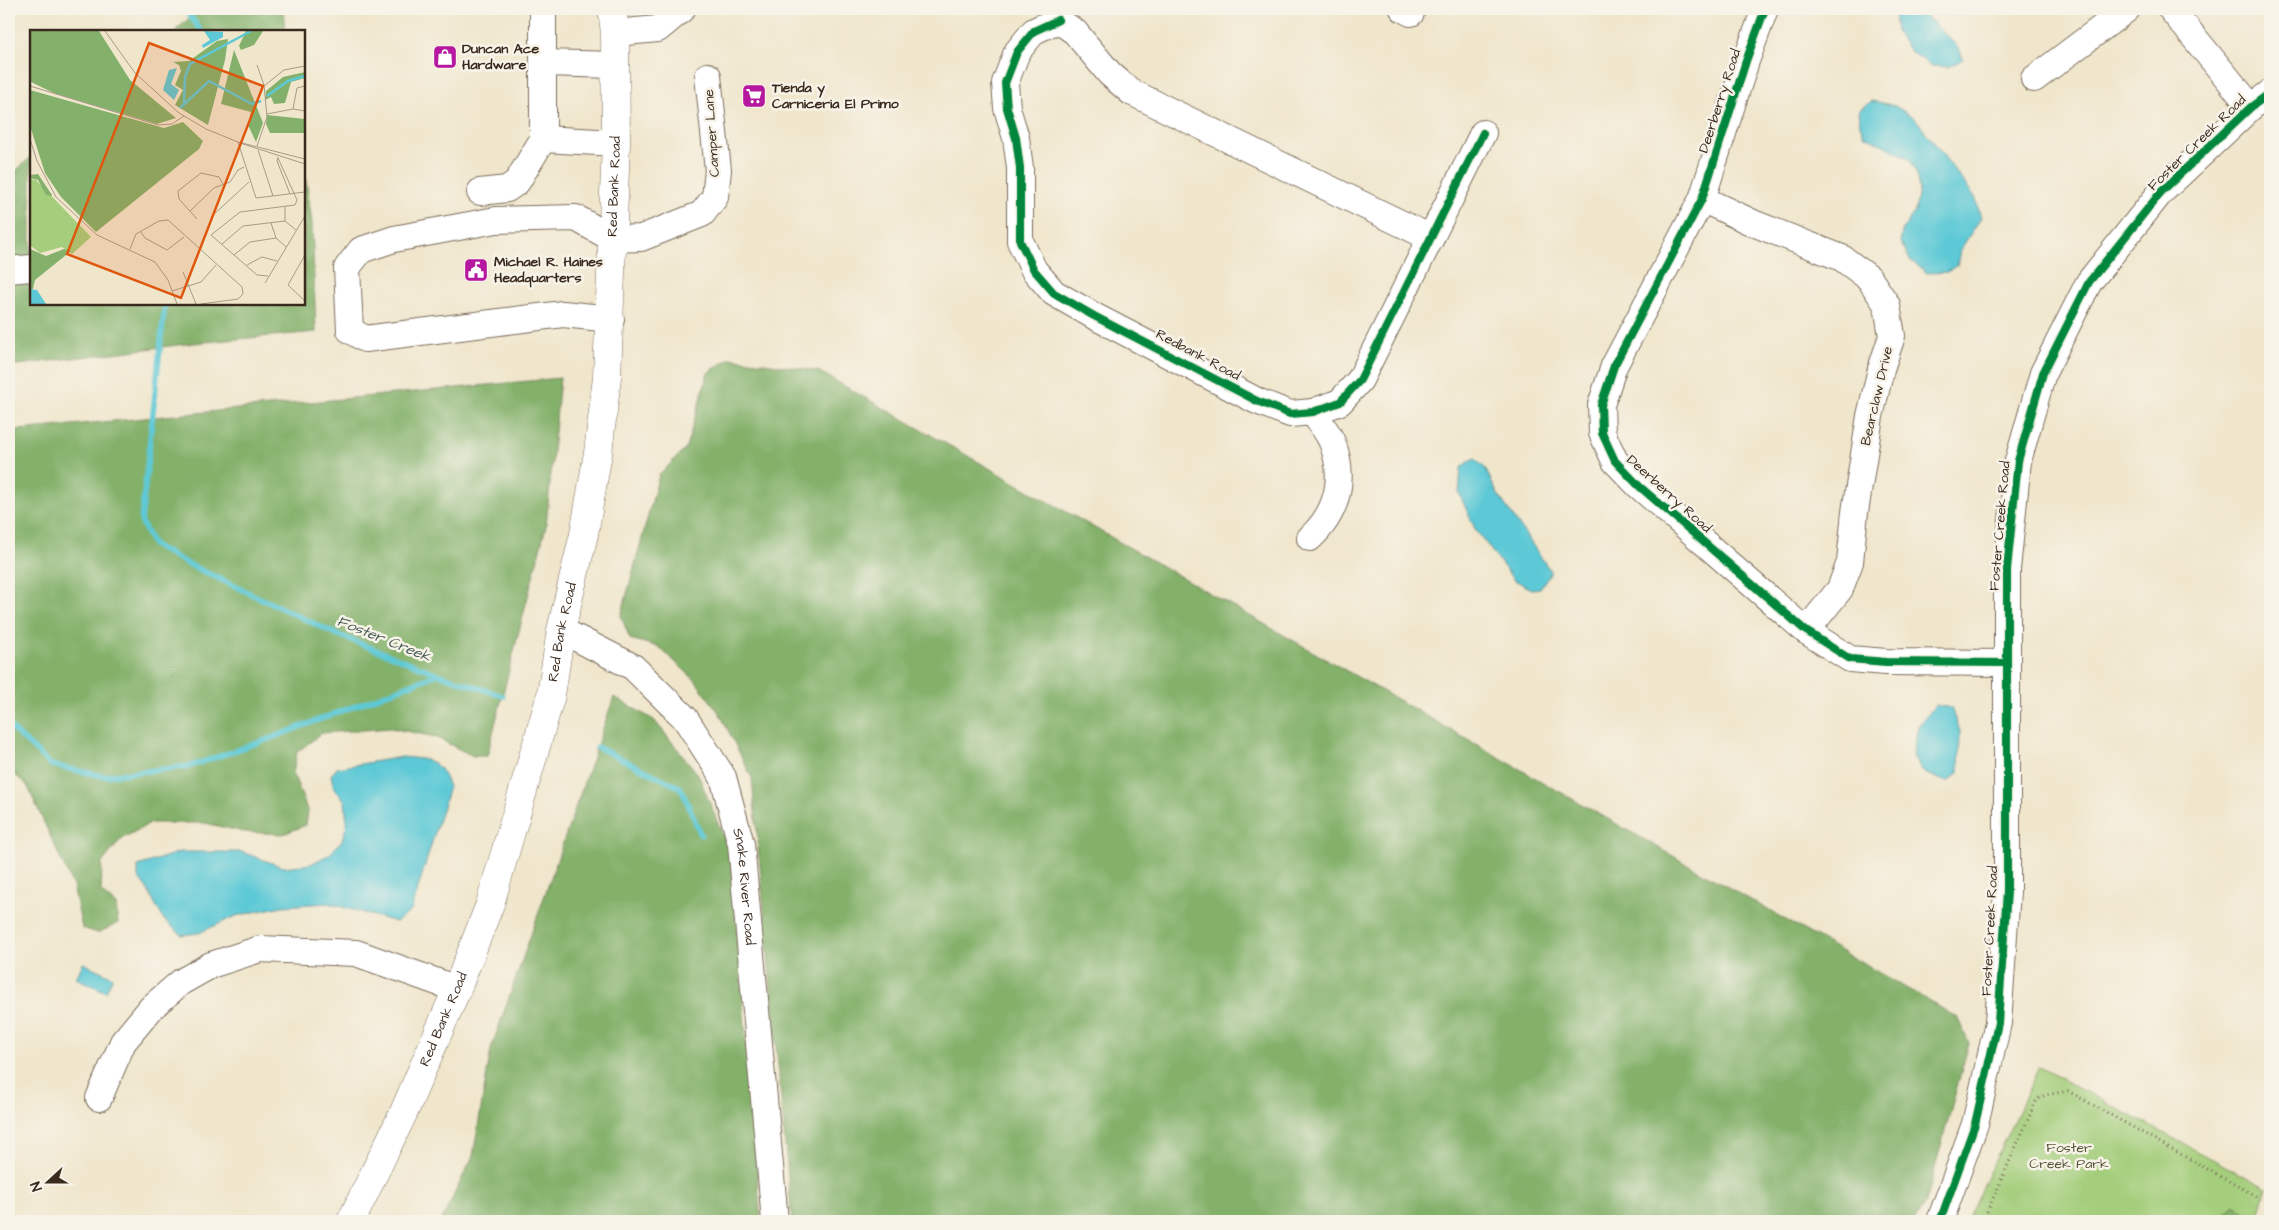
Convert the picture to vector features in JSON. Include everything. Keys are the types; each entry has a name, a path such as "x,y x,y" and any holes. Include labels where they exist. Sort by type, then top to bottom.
{"main road":[{"name":"Red Bank Road","path":"351,1221 403,1114 457,989 490,904 551,694 561,630 584,534 598,453 611,320 616,143 614,21"}],"street":[{"path":"480,192 507,189 517,182 543,139 543,9"},
{"path":"614,21 658,29 682,9"},
{"name":"Deerberry Road","path":"1765,9 1746,61 1702,200 1614,366 1601,405 1602,433 1615,461 1638,486 1806,631 1850,659 1886,662 2006,662"},
{"path":"2034,79 2127,9"},
{"path":"2171,9 2261,100"},
{"name":"Redbank Road","path":"1431,238 1131,92 1110,74 1075,32 1057,14 1034,31 1016,52 1005,83 1007,108 1016,138 1020,168 1020,241 1034,270 1054,292 1257,400 1290,414 1313,412 1340,402 1360,380 1431,238 1483,133"},
{"path":"544,63 616,65"},
{"name":"Camper Lane","path":"613,239 641,238 675,226 702,214 714,197 718,170 708,76"},
{"name":"Foster Creek Road","path":"1940,1221 1975,1124 1998,1023 2006,891 2007,569 2018,461 2043,373 2089,282 2161,192 2261,100"},
{"path":"543,139 616,143"},
{"name":"Bearclaw Drive","path":"1702,200 1753,223 1842,258 1869,278 1886,305 1892,336 1881,369 1870,416 1855,512 1850,562 1840,590 1806,631"},
{"path":"611,320 563,314 365,339 350,330 347,268 361,250 386,242 496,220 576,218 613,239"},
{"path":"9,270 30,268"},
{"path":"1310,538 1324,525 1337,498 1340,468 1332,441 1313,412"},
{"name":"Snake River Road","path":"561,630 633,667 685,718 723,777 741,844 775,1221"},
{"path":"99,1098 123,1042 152,1007 181,982 211,965 260,949 356,953 457,989"}],"path":[{"path":"1983,1221 2036,1099 2045,1095 2068,1092 2259,1198"}],"green space":[{"path":"200,9 328,9 283,11 285,30 176,30"},
{"path":"30,158 30,305 305,305 305,171 312,223 316,332 194,343 9,366 9,177"},
{"path":"730,358 818,371 1957,1017 1969,1043 1926,1201 1915,1221 792,1221 752,778 720,714 695,680 659,647 630,639 621,616 659,475 686,448 708,373"},
{"path":"560,378 546,526 487,756 473,756 435,737 391,728 322,733 297,752 293,773 308,812 306,825 283,834 244,832 205,823 151,823 121,839 102,863 101,892 116,905 118,923 98,933 82,928 73,886 27,785 9,770 9,431"},
{"path":"614,697 654,720 698,774 731,855 761,1221 441,1221 473,1156 491,1049"},
{"name":"Foster Creek Park","path":"2039,1067 2267,1188 2257,1221 1966,1221"},
{"path":"2234,1204 2254,1221 2225,1221 2222,1218"}],"water":[{"path":"1894,9 1923,9 1924,14 1959,48 1963,59 1949,67 1932,66 1910,51 1896,32"},
{"path":"1872,101 1893,105 1915,118 1975,197 1981,218 1960,250 1957,266 1947,272 1927,273 1910,260 1900,242 1903,229 1915,211 1919,190 1916,172 1909,158 1864,135 1860,125 1859,110"},
{"path":"1474,458 1485,468 1497,493 1551,572 1540,588 1531,589 1513,579 1475,529 1459,493 1461,468"},
{"path":"1936,705 1951,708 1960,731 1959,772 1947,782 1924,773 1913,756 1918,726"},
{"path":"402,757 432,762 441,771 449,787 411,911 396,922 328,903 282,906 236,916 199,933 182,935 164,920 146,887 138,878 138,866 180,852 242,852 283,867 311,864 330,854 342,840 347,824 345,801 334,788 331,775 337,768"},
{"path":"83,963 113,977 106,992 76,978"}],"waterway":[{"name":"Foster Creek","path":"185,9 200,30"},
{"name":"Foster Creek","path":"165,305 141,521 153,545 186,563 336,634 438,674 503,696"},
{"name":"Foster Creek","path":"9,726 51,765 103,776 191,766 274,737 438,674"},
{"path":"597,747 681,788 701,835"}],"cycle path":[{"path":"1765,9 1746,61 1702,199 1614,366 1601,405 1602,433 1615,461 1639,486 1806,631 1850,659 1886,662 2006,663"},
{"path":"1058,20 1034,31 1017,52 1005,83 1007,108 1016,138 1020,168 1020,241 1034,270 1054,293 1094,316 1257,401 1290,414 1313,412 1340,402 1360,380 1483,133"},
{"path":"1940,1221 1975,1124 1998,1023 2007,891 2007,569 2018,461 2043,373 2089,282 2161,192 2251,107 2270,93"}],"place":[{"name":"Duncan Ace Hardware","path":"445,57"},
{"name":"Tienda y Carniceria El Primo","path":"754,96"},
{"name":"Michael R. Haines Headquarters","path":"476,270"}]}
